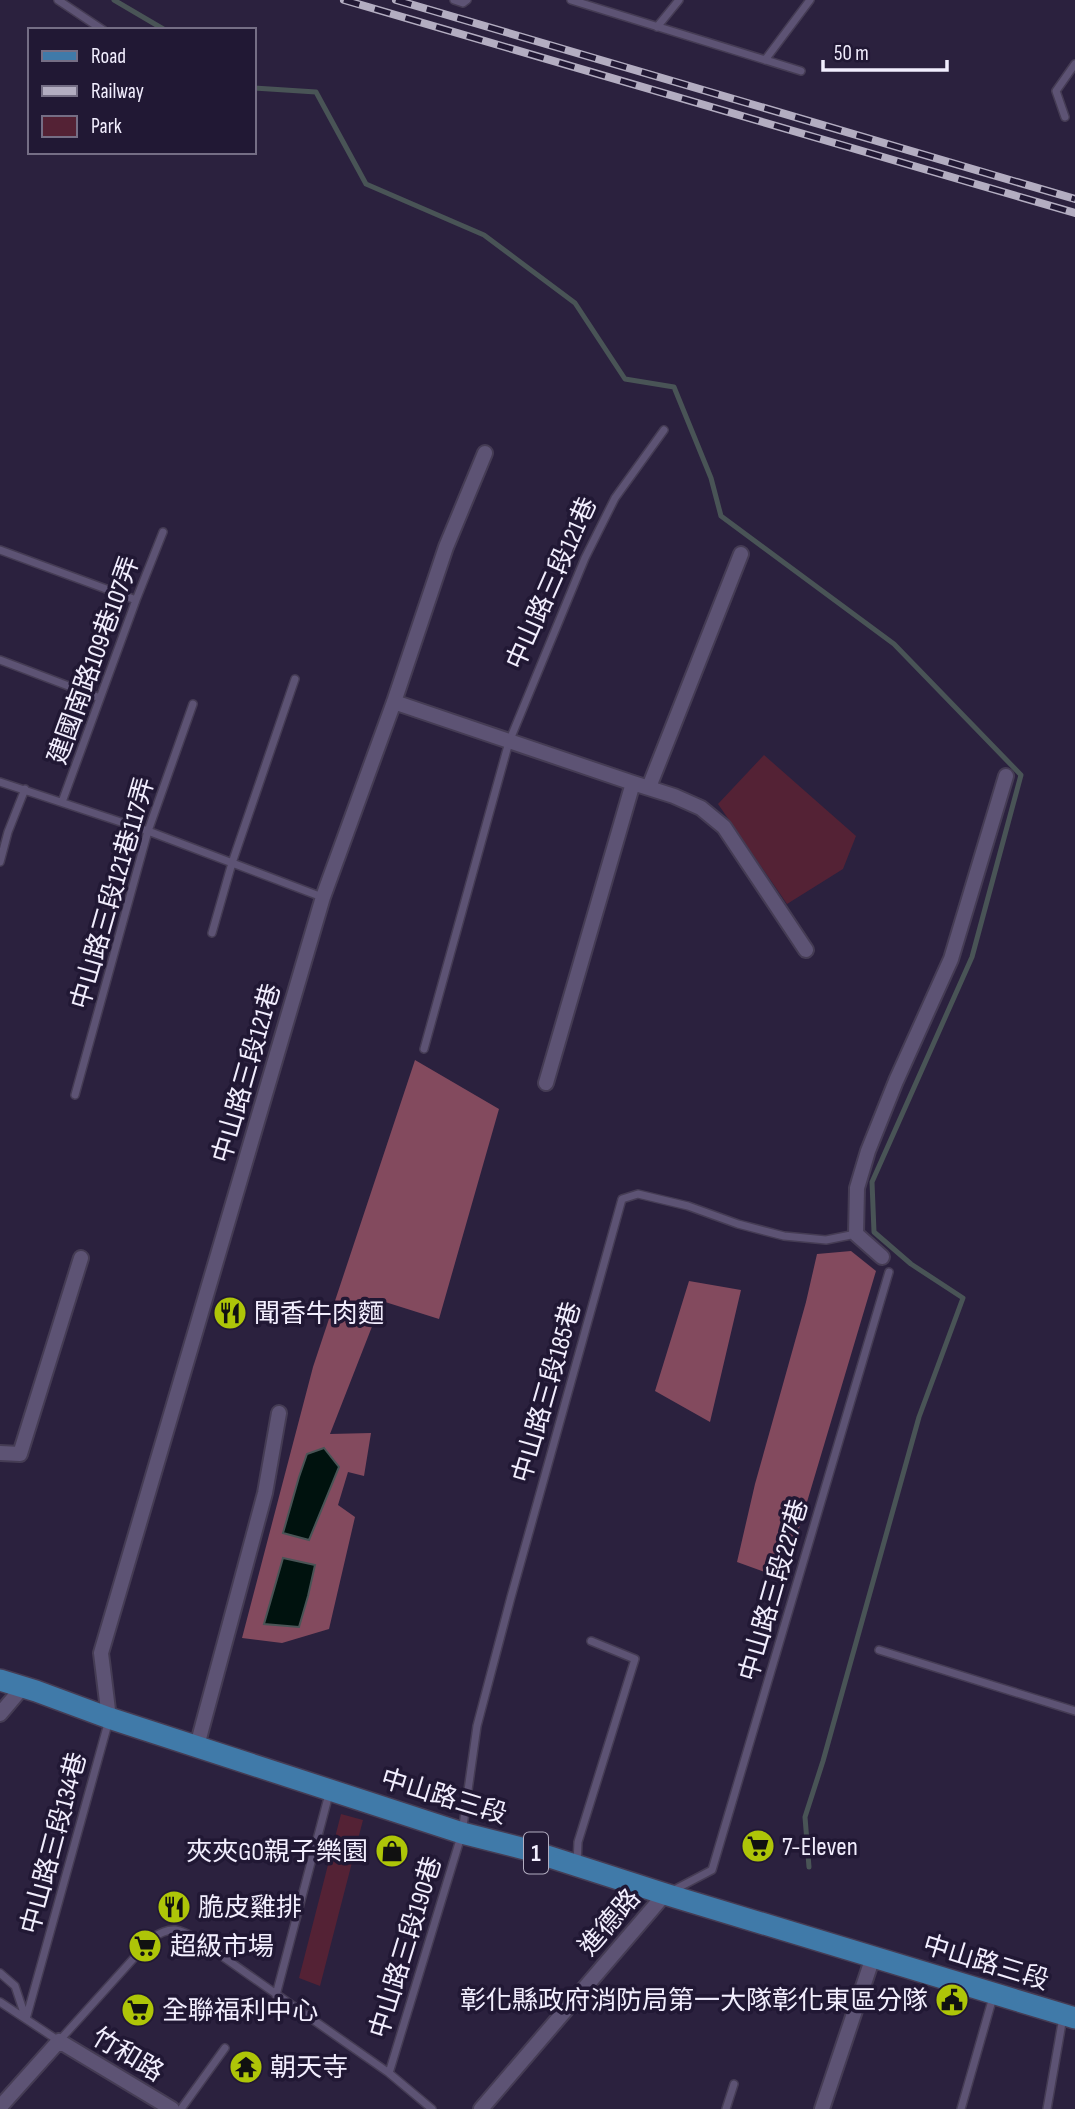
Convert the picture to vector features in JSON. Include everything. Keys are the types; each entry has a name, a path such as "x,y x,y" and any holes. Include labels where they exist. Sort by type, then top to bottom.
{"main road":[{"name":"中山路三段","path":"0,1680 463,1833 525,1849 1069,2016"}],"street":[{"name":"中山路三段121巷","path":"109,1718 101,1653 323,897 394,702 446,547 485,453"},
{"path":"649,787 741,554"},
{"path":"394,702 649,787 701,808 724,827 806,950"},
{"path":"882,1257 856,1234 857,1188 868,1151 896,1081 951,960 1006,776"},
{"path":"545,1083 633,783"},
{"path":"0,1453 20,1454 81,1258"},
{"path":"197,1746 265,1493 279,1413"},
{"path":"0,1714 22,1688"},
{"name":"進德路","path":"481,2109 665,1894"},
{"path":"822,2109 873,1957"},
{"path":"0,2107 59,2041"},
{"name":"竹和路","path":"59,2041 172,2109"}],"lane":[{"path":"58,0 100,28"},
{"path":"454,0 463,3 467,0"},
{"path":"571,0 801,71"},
{"path":"657,27 679,0"},
{"path":"765,60 810,0"},
{"path":"1065,117 1056,90 1075,64"},
{"name":"中山路三段121巷","path":"424,1049 509,742 585,558 615,498 664,430"},
{"name":"建國南路109巷107弄","path":"62,802 163,532"},
{"path":"0,550 136,600"},
{"path":"0,660 100,698"},
{"path":"212,933 232,863 295,679"},
{"name":"中山路三段121巷117弄","path":"75,1095 148,831 193,704"},
{"path":"0,782 148,831 323,897"},
{"path":"0,862 8,832 25,789"},
{"name":"中山路三段185巷","path":"463,1833 477,1726 622,1199 638,1194 688,1206 738,1224 784,1236 826,1240 856,1234"},
{"name":"中山路三段227巷","path":"665,1894 712,1870 889,1272"},
{"path":"577,1866 578,1842 635,1659 591,1640"},
{"path":"879,1650 1075,1711"},
{"name":"中山路三段134巷","path":"26,2020 109,1718"},
{"path":"276,1995 330,1790"},
{"name":"中山路三段190巷","path":"388,2073 463,1833"},
{"path":"0,2002 59,2041 152,1938 165,1930 183,1931 388,2073 432,2109"},
{"path":"0,1973 15,1986 26,2020"},
{"path":"961,2109 995,1993"},
{"path":"1047,2109 1069,2016"},
{"path":"181,2109 225,2048"},
{"path":"726,2109 734,2084"}],"green space":[{"path":"764,755 856,836 843,869 787,904 718,804"},
{"path":"341,1814 363,1820 320,1986 299,1978"}],"shaded area":[{"path":"415,1060 499,1109 439,1319 382,1301 330,1434 371,1433 364,1476 348,1472 338,1505 355,1517 329,1629 282,1643 242,1638 313,1367"},
{"path":"851,1251 876,1271 784,1579 737,1562 755,1484 817,1254"},
{"path":"689,1281 741,1290 710,1422 655,1391"},
{"path":"324,1448 339,1467 309,1540 283,1533 307,1454"},
{"path":"283,1558 315,1565 299,1627 264,1624"}],"waterway":[{"path":"114,0 162,28"},
{"path":"256,88 316,92 366,184 484,235 575,303 625,379 674,387 711,478 721,516 894,644 1021,775 972,957 872,1182 874,1232 911,1264 963,1298 919,1417 805,1817 809,1867"}],"railway":[{"path":"344,0 1075,213"},
{"path":"396,0 1075,199"}],"place":[{"name":"聞香牛肉麵","path":"230,1313"},
{"name":"7-Eleven","path":"758,1846"},
{"name":"夾夾GO親子樂園","path":"392,1851"},
{"name":"脆皮雞排","path":"174,1907"},
{"name":"超級市場","path":"145,1946"},
{"name":"彰化縣政府消防局第一大隊彰化東區分隊","path":"952,2000"},
{"name":"全聯福利中心","path":"138,2010"},
{"name":"朝天寺","path":"246,2067"}]}
